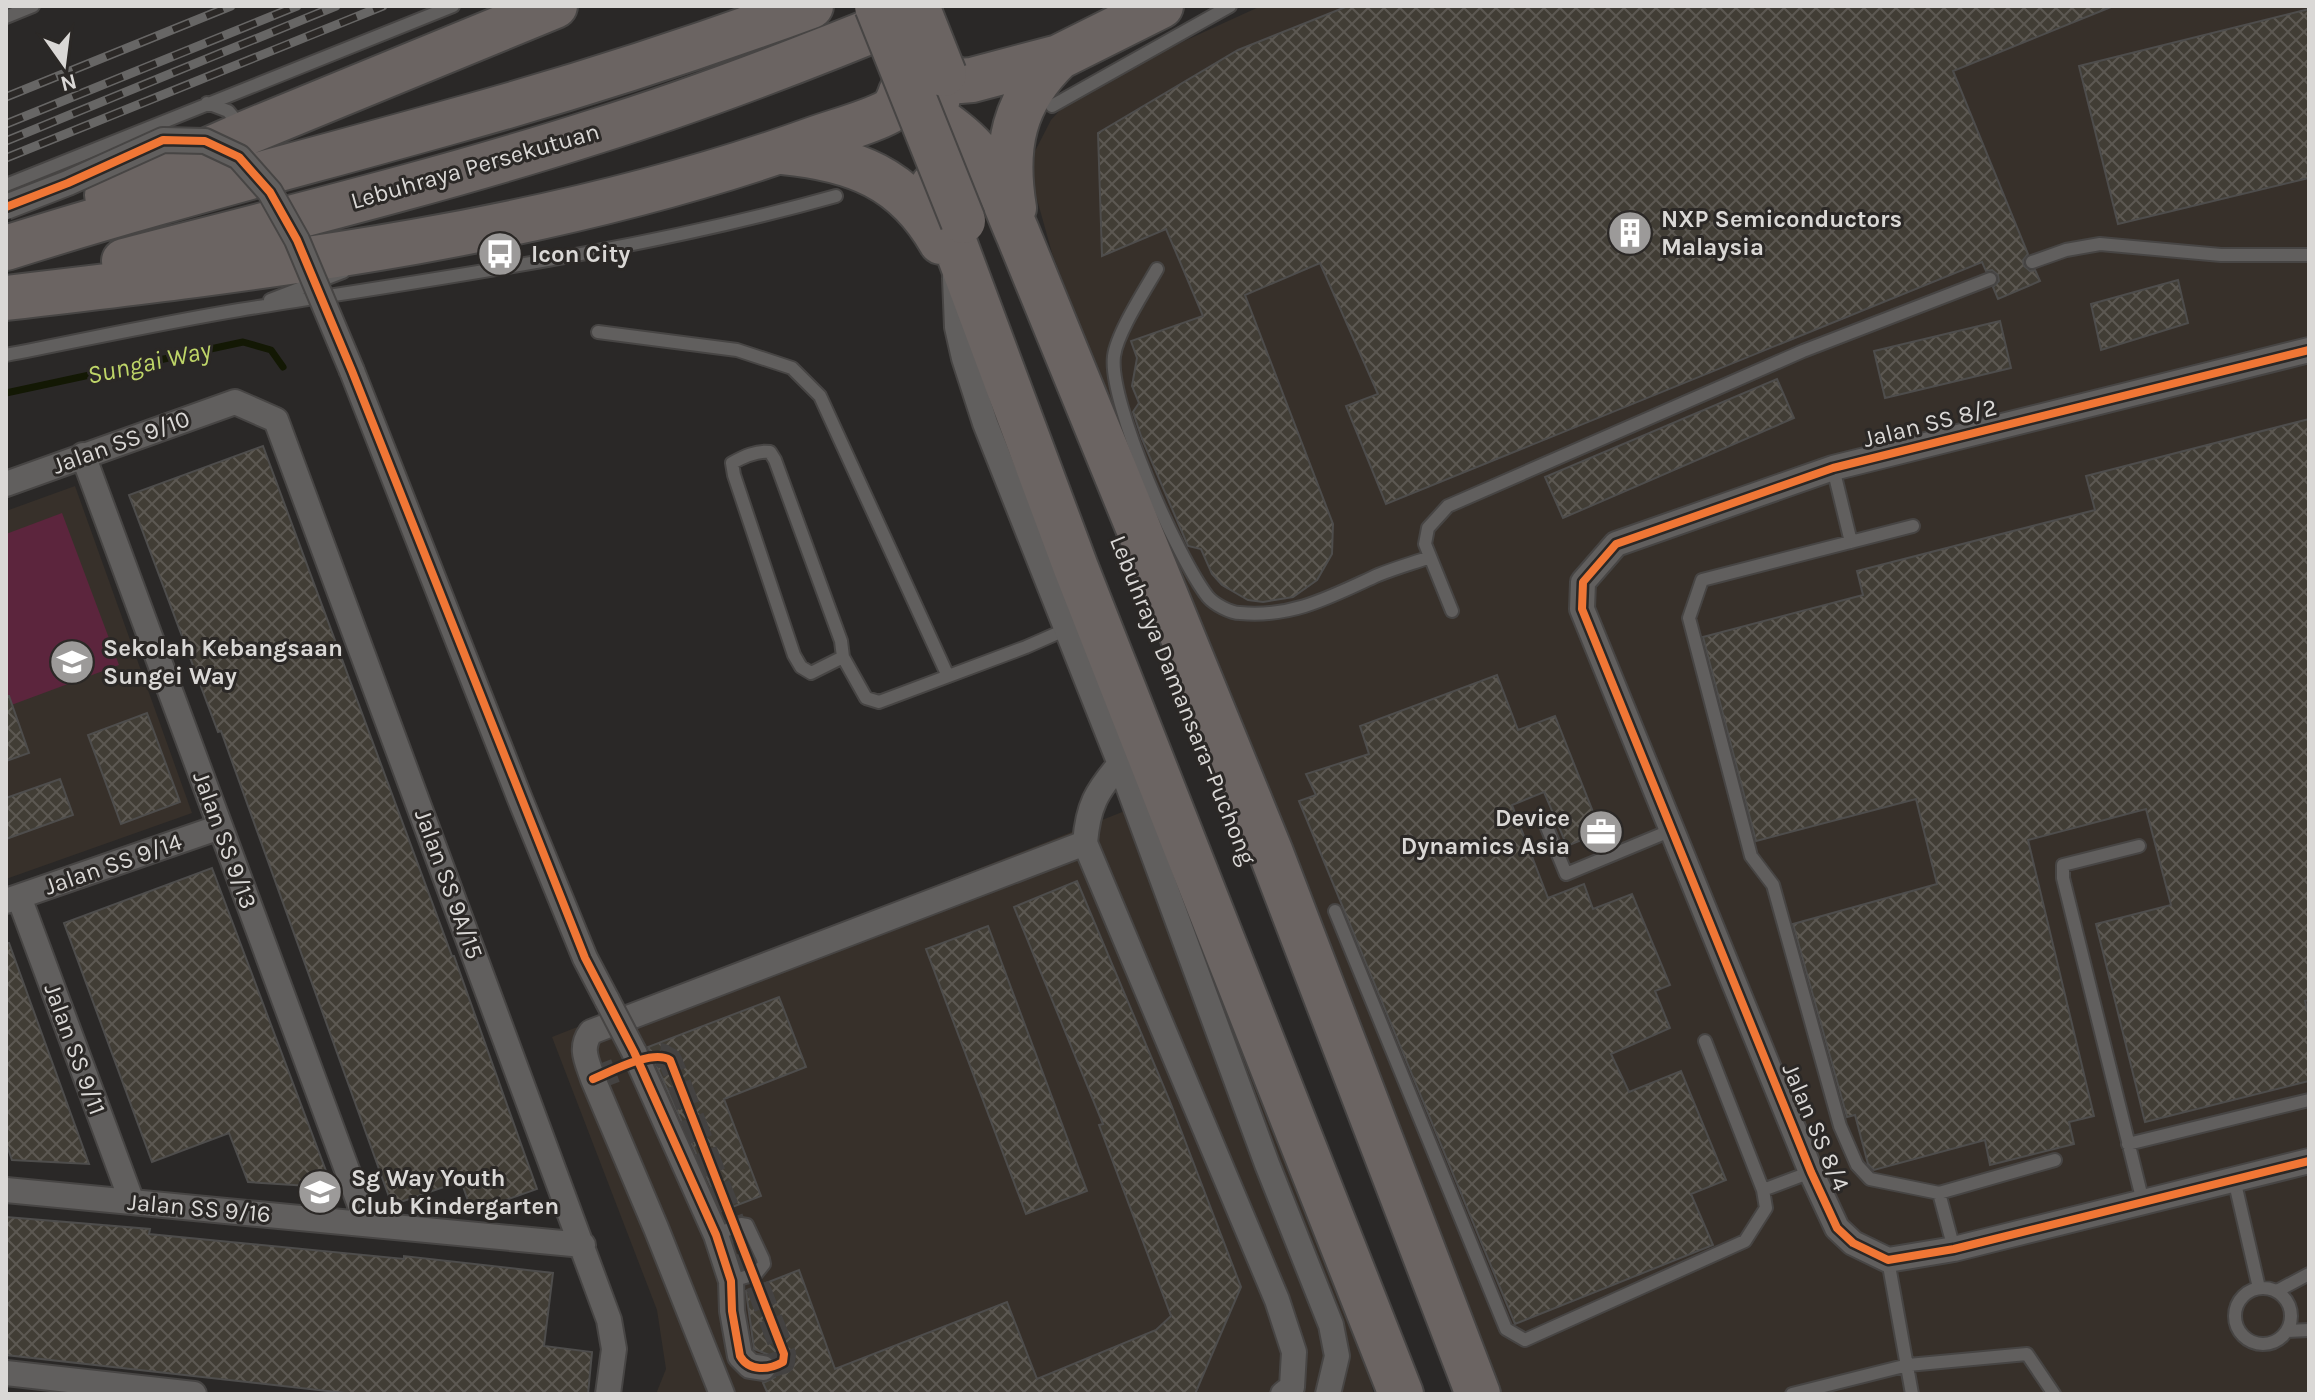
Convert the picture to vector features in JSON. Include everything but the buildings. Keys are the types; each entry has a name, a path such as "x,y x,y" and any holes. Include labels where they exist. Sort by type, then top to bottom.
{"highway":[{"path":"23,242 112,192 246,133 555,6"},
{"name":"Lebuhraya Persekutuan","path":"23,242 457,120 730,36 811,6"},
{"path":"867,6 917,105 927,148 928,169 939,204 1081,583 1401,1394"},
{"name":"Lebuhraya Damansara–Puchong","path":"877,6 1346,1144 1461,1394"},
{"name":"Lebuhraya Damansara–Puchong","path":"906,6 1346,1144 1422,1394"},
{"path":"917,6 958,77"},
{"name":"Lebuhraya Persekutuan","path":"6,296 388,193 598,131 811,56 933,6"},
{"path":"917,105 958,77 1059,57 1161,6"},
{"path":"1018,234 1011,191 1011,140 1019,112 1031,88 1059,57"},
{"path":"6,296 384,249 595,205 778,152 889,111 897,103 917,105 959,134 977,152 992,175 1018,234 1271,853 1478,1394"},
{"path":"778,152 825,156 872,174 894,187 928,220 983,318"}],"street":[{"path":"6,207 163,140 205,141 239,157 270,192 297,240 352,371 585,958 634,1052 716,1235 731,1281 732,1311 740,1356 750,1366 763,1368"},
{"path":"954,266 957,327 985,423 1120,764 1262,1149 1331,1325 1337,1356 1328,1394"},
{"name":"Jalan SS 8/2","path":"1583,582 1616,544 1833,468 2309,350"},
{"name":"Jalan SS 9/10","path":"6,484 235,402"},
{"name":"Jalan SS 9A/15","path":"235,402 276,420 609,1320 614,1349 608,1394"},
{"name":"Jalan SS 9/13","path":"83,455 367,1224"},
{"name":"Jalan SS 8/4","path":"1583,582 1582,609 1811,1172 1837,1228 1853,1243 1888,1260"},
{"path":"1120,764 1098,790 1087,814 1085,843 1277,1300 1294,1352 1292,1387 1283,1394"},
{"name":"Jalan SS 9/14","path":"12,899 220,827"},
{"path":"722,1394 593,1079 584,1054 584,1041 591,1032 1085,843"},
{"name":"Jalan SS 9/11","path":"12,899 132,1202"},
{"path":"1888,1260 1954,1249 2309,1161"},
{"name":"Jalan SS 9/16","path":"6,1190 583,1245"},
{"path":"6,1373 194,1394"}],"lane":[{"path":"6,17 33,6"},
{"path":"6,185 453,6"},
{"path":"1052,106 1230,6"},
{"path":"207,103 228,111 246,133"},
{"path":"6,355 237,311 527,265 787,210 836,196"},
{"path":"2032,262 2066,250 2100,244 2221,255 2309,255"},
{"path":"237,311 305,289 342,273 384,249"},
{"path":"1157,269 1114,354 1115,377 1125,422 1162,511 1192,572 1211,600 1237,614 1316,604 1382,574 1430,557"},
{"path":"1452,611 1425,544 1428,528 1448,506 1803,351 1990,279"},
{"path":"598,332 737,350 792,368 820,396 947,674"},
{"path":"843,657 811,673 801,667 794,655 734,475 732,463 741,458 763,451 770,452 775,460 841,641 843,657 866,698 879,702 1067,629"},
{"path":"1833,468 1851,542"},
{"path":"1913,526 1702,580 1689,618 1751,856 1773,885 1845,1139 1857,1165 1870,1179 1939,1193 2055,1160"},
{"path":"1546,825 1566,874 1672,830"},
{"path":"2139,846 2063,865 2063,878 2143,1202"},
{"path":"1335,911 1506,1329 1525,1340 1745,1241 1766,1208 1763,1190 1705,1041"},
{"path":"2128,1144 2309,1100"},
{"path":"1763,1190 1811,1172"},
{"path":"2234,1179 2259,1288"},
{"path":"1939,1193 1954,1249"},
{"path":"716,1235 741,1224 747,1225 763,1259 764,1264 756,1274 731,1281"},
{"path":"1888,1260 1912,1394"},
{"path":"2277,1291 2309,1274"},
{"path":"2259,1288 2277,1291 2291,1309 2292,1320 2287,1331 2280,1340 2269,1344 2247,1340 2239,1332 2235,1321 2235,1310 2240,1300 2248,1292 2259,1288"},
{"path":"2287,1331 2309,1330"},
{"path":"1792,1394 1908,1365 2027,1354 2054,1394"}],"shaded area":[{"path":"1261,6 2309,6 2309,1394 1494,1394 1052,253 1033,185 1034,153 1051,120 1079,89"},
{"name":"Sekolah Kebangsaan Sungei Way","path":"75,486 192,813 6,879 6,511"},
{"path":"62,513 119,665 6,707 6,534"},
{"path":"1145,803 1354,1323 1374,1394 656,1394 666,1369 657,1310 552,1037"}],"waterway":[{"name":"Sungai Way","path":"6,393 243,342 271,350 283,367"}],"tunnel":[{"path":"593,1079 656,1055 670,1060 784,1354 783,1362 763,1368"}],"railway":[{"path":"6,97 231,6"},
{"path":"6,124 297,6"},
{"path":"6,141 336,6"},
{"path":"6,158 383,6"}],"cycle path":[{"path":"6,207 163,140 205,141 239,157 270,192 297,240 352,371 585,958 634,1052 716,1235 731,1281 732,1311 740,1356 749,1365 760,1368 783,1362 784,1354 670,1060 663,1057 643,1059 632,1062 593,1079"},
{"path":"2309,350 1833,468 1616,544 1583,582 1582,609 1811,1172 1837,1228 1853,1243 1888,1260 1954,1249 2309,1161"}],"place":[{"name":"NXP Semiconductors Malaysia","path":"1630,233"},
{"name":"Icon City","path":"500,254"},
{"name":"Sekolah Kebangsaan Sungei Way","path":"72,662"},
{"name":"Device Dynamics Asia","path":"1601,832"},
{"name":"Sg Way Youth Club Kindergarten","path":"320,1192"}]}
